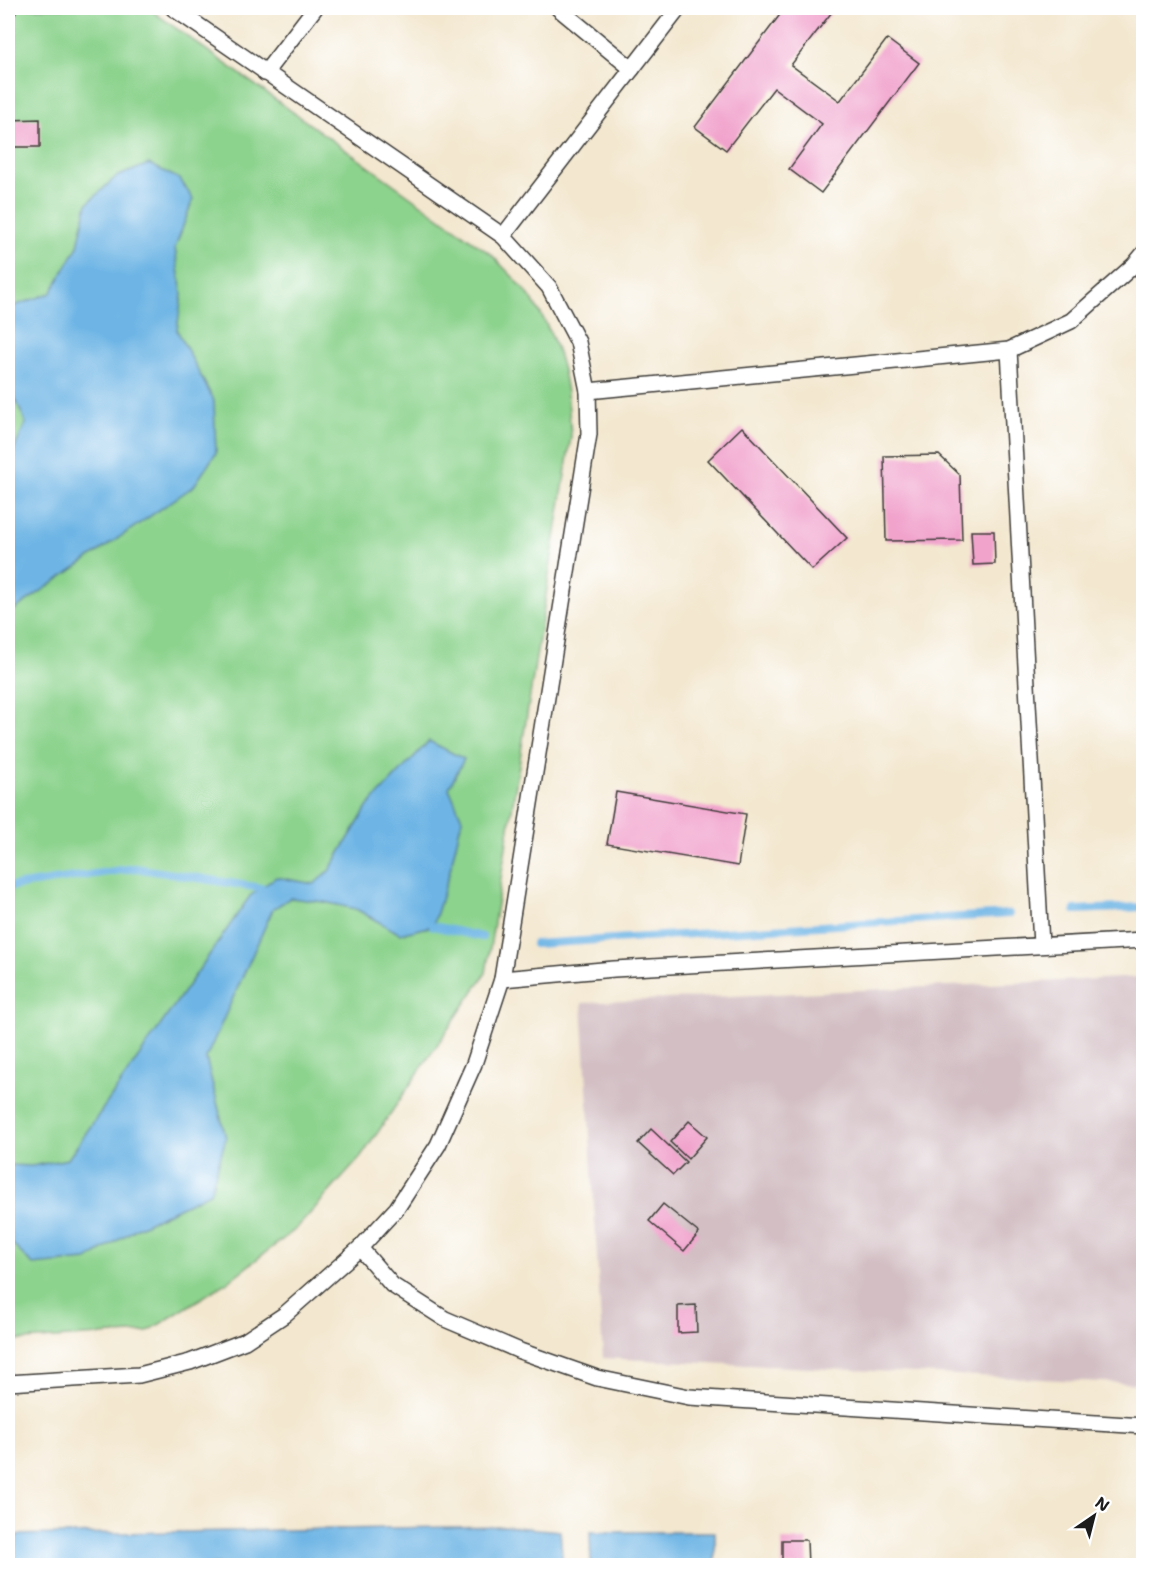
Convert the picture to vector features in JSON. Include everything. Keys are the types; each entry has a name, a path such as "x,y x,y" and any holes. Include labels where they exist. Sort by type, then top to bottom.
{"lane":[{"path":"8,1383 139,1375 190,1362 245,1341 284,1315 360,1248 397,1208 438,1145 474,1064 502,979 589,434 588,391 578,342 549,287 503,237 173,8"},
{"path":"265,73 315,8"},
{"path":"558,8 632,69"},
{"path":"503,237 679,8"},
{"path":"588,391 1009,350 1071,321 1134,265 1143,253"},
{"path":"1009,350 1041,945"},
{"path":"502,979 614,969 1143,940"},
{"path":"360,1248 392,1285 446,1319 520,1351 597,1378 689,1397 1143,1426"}],"shaded area":[{"path":"1143,977 1143,1384 603,1358 582,1003"}],"green space":[{"path":"8,8 148,8 492,255 531,297 552,336 566,384 571,437 486,973 361,1157 296,1229 226,1283 147,1332 8,1341"}],"water":[{"path":"149,164 180,179 193,199 175,248 182,295 177,330 214,401 216,453 194,486 8,614 8,463 26,423 8,382 8,308 51,293 78,246 87,204 116,177"},
{"path":"429,741 464,759 449,788 462,819 449,874 433,926 400,934 356,909 290,898 273,909 206,1058 226,1138 210,1193 137,1228 87,1260 33,1265 8,1240 8,1165 32,1166 68,1159 250,896 276,877 314,884 329,871 368,806"},
{"path":"504,1526 560,1531 563,1565 8,1565 8,1535"},
{"path":"590,1532 715,1532 715,1565 591,1565"}],"building":[{"path":"785,8 835,8 791,65 840,101 887,39 919,63 821,193 789,169 822,124 774,88 726,150 695,127"},
{"path":"40,119 40,147 8,147 8,120"},
{"path":"742,427 847,538 812,570 708,460"},
{"path":"939,455 960,475 962,540 886,541 884,456"},
{"path":"971,531 994,531 995,564 973,565"},
{"path":"616,792 746,814 738,866 607,844"},
{"path":"689,1121 707,1137 688,1159 670,1142"},
{"path":"651,1129 686,1162 673,1175 638,1143"},
{"path":"663,1204 699,1233 684,1251 649,1221"},
{"path":"696,1305 697,1332 678,1333 678,1306"},
{"path":"782,1540 807,1540 808,1566 782,1566"}],"waterway":[{"path":"8,887 135,868 261,888"},
{"path":"1075,910 1144,907"},
{"path":"535,944 1009,914"},
{"path":"433,926 482,937"}]}
